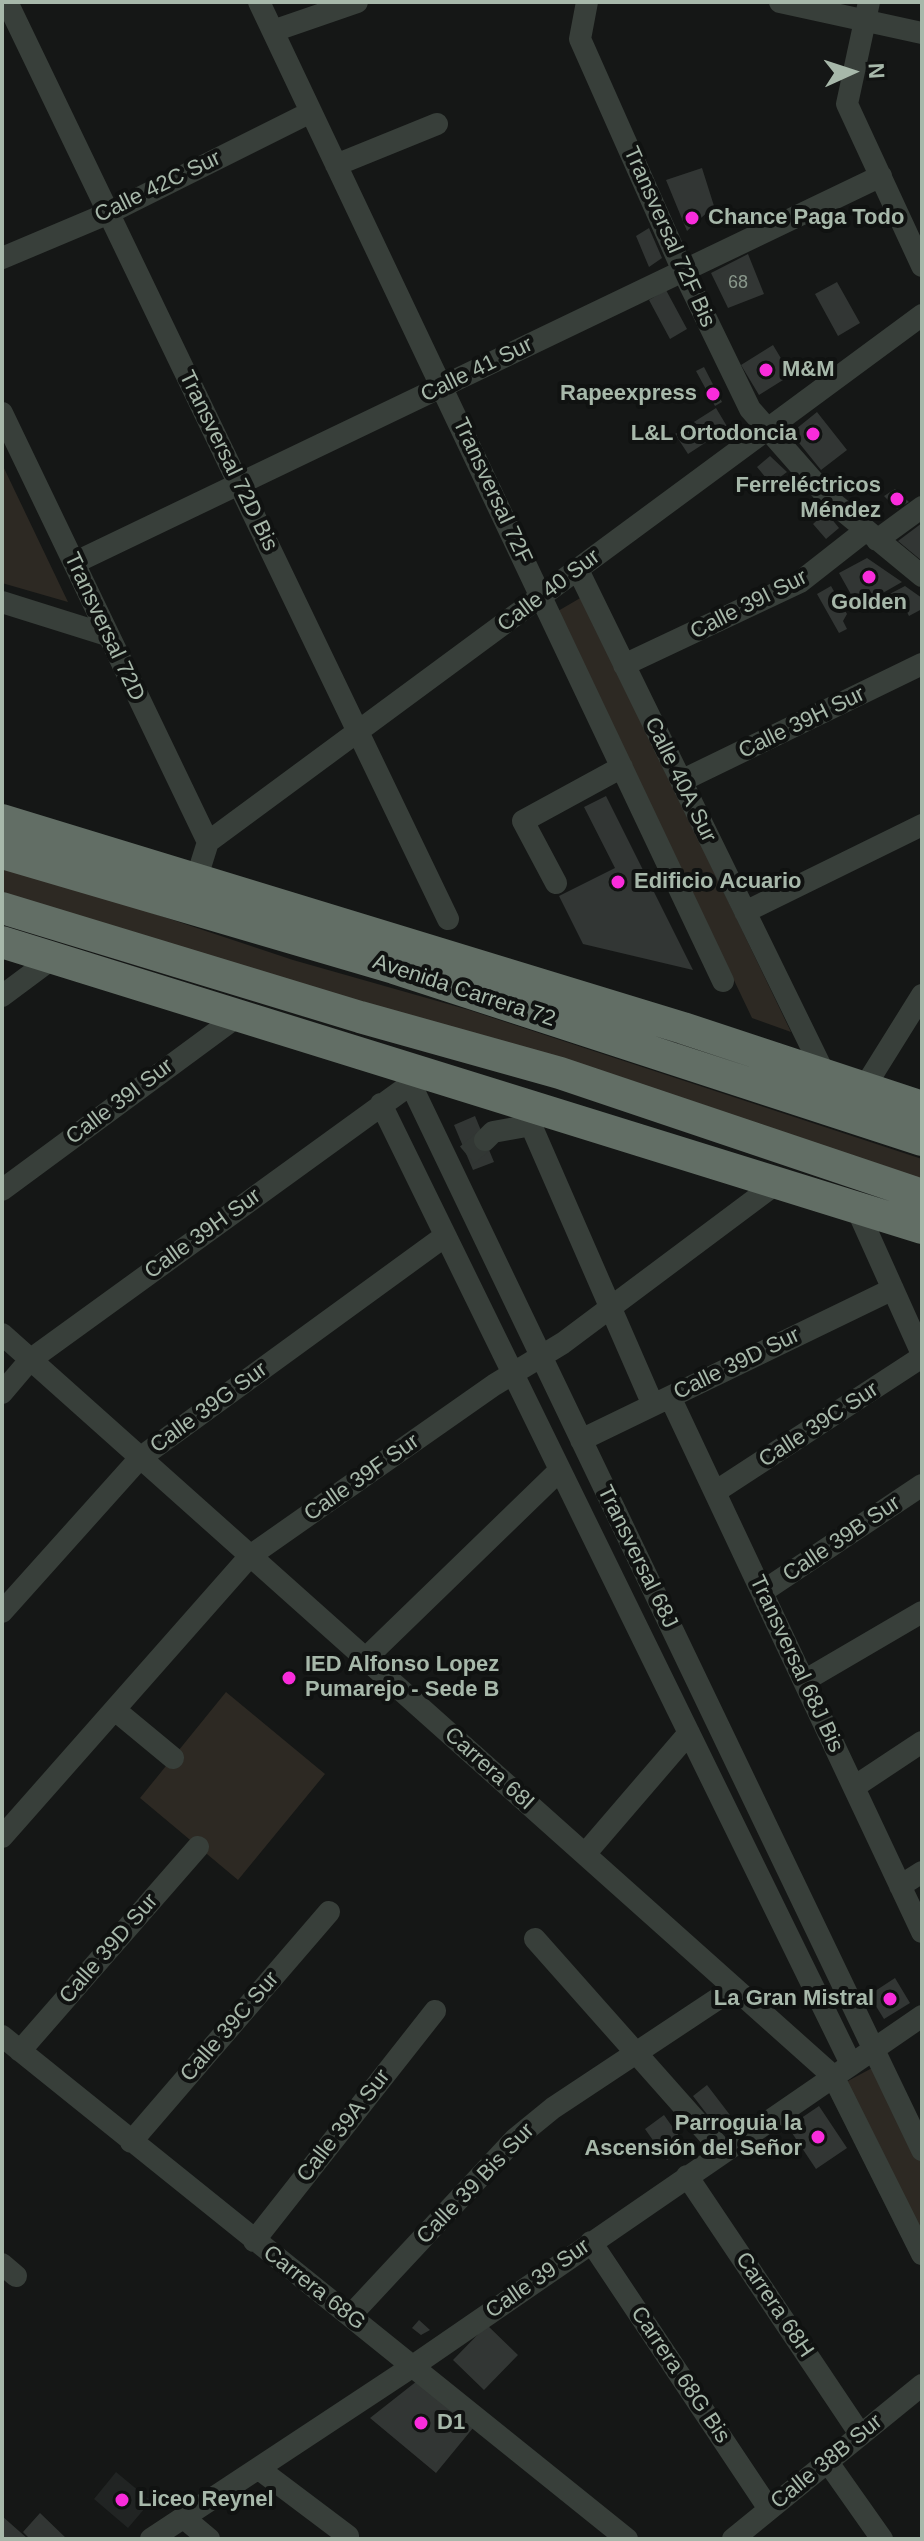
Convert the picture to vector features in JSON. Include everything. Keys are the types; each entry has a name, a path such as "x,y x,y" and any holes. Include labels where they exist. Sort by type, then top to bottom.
{"highway":[{"name":"Avenida Carrera 72","path":"2,820 525,979 922,1107"},
{"name":"Avenida Carrera 72","path":"2,853 423,977 922,1140"},
{"path":"2,908 360,1017 534,1065 922,1195"},
{"path":"2,942 238,1016 406,1074 727,1167 922,1228"},
{"path":"667,1109 727,1167"}],"street":[{"name":"Transversal 72D Bis","path":"7,2 448,919"},
{"name":"Transversal 72F","path":"259,2 723,981"},
{"path":"273,31 357,2"},
{"name":"Transversal 72F Bis","path":"587,2 580,39 737,385 767,430 831,501 922,576"},
{"path":"780,2 867,11 922,33"},
{"path":"867,11 847,104 922,266"},
{"name":"Calle 42C Sur","path":"2,258 109,213 311,112"},
{"path":"336,165 437,124"},
{"name":"Calle 41 Sur","path":"74,563 881,176"},
{"name":"Calle 40 Sur","path":"208,842 922,315"},
{"name":"Transversal 72D","path":"2,413 208,842"},
{"name":"Calle 39I Sur","path":"624,665 800,582 922,507"},
{"name":"Calle 40A Sur","path":"578,570 825,1075"},
{"path":"2,602 107,635"},
{"name":"Calle 39H Sur","path":"681,781 922,664"},
{"path":"556,883 523,821 622,767"},
{"path":"745,912 922,825"},
{"path":"196,880 208,842"},
{"path":"2,996 53,958"},
{"path":"864,1088 922,995"},
{"name":"Calle 39I Sur","path":"2,1190 238,1016"},
{"name":"Calle 39H Sur","path":"2,1393 30,1360 381,1104 406,1074"},
{"name":"Transversal 68J","path":"406,1074 459,1161 541,1357 922,2150"},
{"name":"Transversal 68J","path":"381,1104 689,1733 922,2254"},
{"path":"517,1106 489,1136 517,1106"},
{"name":"Transversal 68J Bis","path":"517,1106 611,1308 715,1492 922,1932"},
{"name":"Calle 39F Sur","path":"2,1837 250,1556 611,1308 777,1183"},
{"path":"856,1207 922,1356"},
{"name":"Calle 39G Sur","path":"2,1612 140,1458 445,1236"},
{"name":"Calle 39D Sur","path":"581,1440 893,1289"},
{"name":"Carrera 68I","path":"2,1334 734,1988 842,2070"},
{"name":"Calle 39C Sur","path":"715,1492 922,1356"},
{"path":"365,1659 560,1470"},
{"name":"Calle 39B Sur","path":"762,1592 922,1485"},
{"path":"804,1681 922,1612"},
{"path":"115,1710 173,1758"},
{"path":"585,1854 689,1733"},
{"path":"854,1787 922,1742"},
{"name":"Calle 39D Sur","path":"20,2051 198,1847"},
{"path":"900,1886 922,1872"},
{"name":"Calle 39C Sur","path":"131,2142 329,1912"},
{"path":"535,1939 723,2151"},
{"name":"Calle 39 Bis Sur","path":"350,2316 515,2139 553,2108 734,1988"},
{"name":"Calle 39A Sur","path":"254,2241 435,2011"},
{"name":"Calle 39 Sur","path":"151,2539 413,2366 922,2016"},
{"name":"Carrera 68G","path":"2,2036 413,2366 614,2535"},
{"name":"Carrera 68H","path":"687,2176 860,2434"},
{"name":"Carrera 68G Bis","path":"591,2242 769,2509"},
{"name":"Calle 38B Sur","path":"733,2539 922,2385"},
{"path":"827,2461 882,2539"},
{"path":"259,2469 348,2536"},
{"path":"184,2518 209,2539"}],"shaded area":[{"path":"2,464 68,602 2,583"},
{"path":"582,597 791,1032 752,1018 558,611"},
{"path":"2,863 293,960 469,1010 922,1159 922,1184 2,897"},
{"path":"226,1692 325,1774 238,1880 140,1798"},
{"path":"874,2067 922,2164 922,2237 846,2082"},
{"name":"Liceo Reynel","path":"116,2472 151,2501 128,2528 94,2499"}],"building":[{"path":"702,168 714,206 687,231 666,180"},
{"path":"649,228 662,258 649,267 636,236"},
{"path":"748,254 764,294 728,308 711,273"},
{"path":"837,282 860,323 838,336 815,294"},
{"path":"666,290 687,329 670,339 649,300"},
{"name":"M&M","path":"773,345 791,375 759,395 741,365"},
{"path":"704,367 722,402 715,406 696,371"},
{"path":"716,408 728,428 688,454 675,434"},
{"name":"L&L Ortodoncia","path":"817,412 847,450 821,470 791,433"},
{"path":"770,456 787,472 771,484 757,467"},
{"name":"Ferreléctricos Méndez","path":"895,489 909,502 897,509 884,496"},
{"path":"826,512 839,528 826,539 813,524"},
{"path":"922,523 922,561 898,541"},
{"name":"Golden","path":"867,558 902,582 874,598 869,589 853,598 839,573"},
{"path":"831,586 847,614 843,621 847,629 839,633 817,594"},
{"path":"905,586 922,598 922,609 909,616 903,604 887,610 880,599"},
{"name":"Edificio Acuario","path":"606,796 693,970 583,944 559,896 615,868 584,807"},
{"path":"475,1116 494,1162 473,1170 454,1125"},
{"name":"La Gran Mistral","path":"895,1978 910,2003 884,2019 869,1995"},
{"path":"707,2085 730,2115 716,2126 693,2096"},
{"name":"Parroguia la Ascensión del Señor","path":"819,2106 847,2148 816,2169 788,2127"},
{"path":"664,2115 686,2146 667,2160 645,2129"},
{"path":"419,2320 430,2330 421,2335 412,2328"},
{"path":"487,2325 518,2355 484,2390 453,2360"},
{"name":"D1","path":"417,2381 473,2428 436,2473 370,2418"},
{"path":"40,2513 67,2539 30,2539 23,2532"},
{"path":"2,2516 28,2539 2,2539"}],"tunnel":[{"path":"467,1155 485,1140"}],"place":[{"name":"Chance Paga Todo","path":"692,218"},
{"name":"M&M","path":"766,370"},
{"name":"Rapeexpress","path":"713,394"},
{"name":"L&L Ortodoncia","path":"813,434"},
{"name":"Ferreléctricos Méndez","path":"897,499"},
{"name":"Golden","path":"869,577"},
{"name":"Edificio Acuario","path":"618,882"},
{"name":"IED Alfonso Lopez Pumarejo - Sede B","path":"289,1678"},
{"name":"La Gran Mistral","path":"890,1999"},
{"name":"Parroguia la Ascensión del Señor","path":"818,2137"},
{"name":"D1","path":"421,2423"},
{"name":"Liceo Reynel","path":"122,2500"}]}
